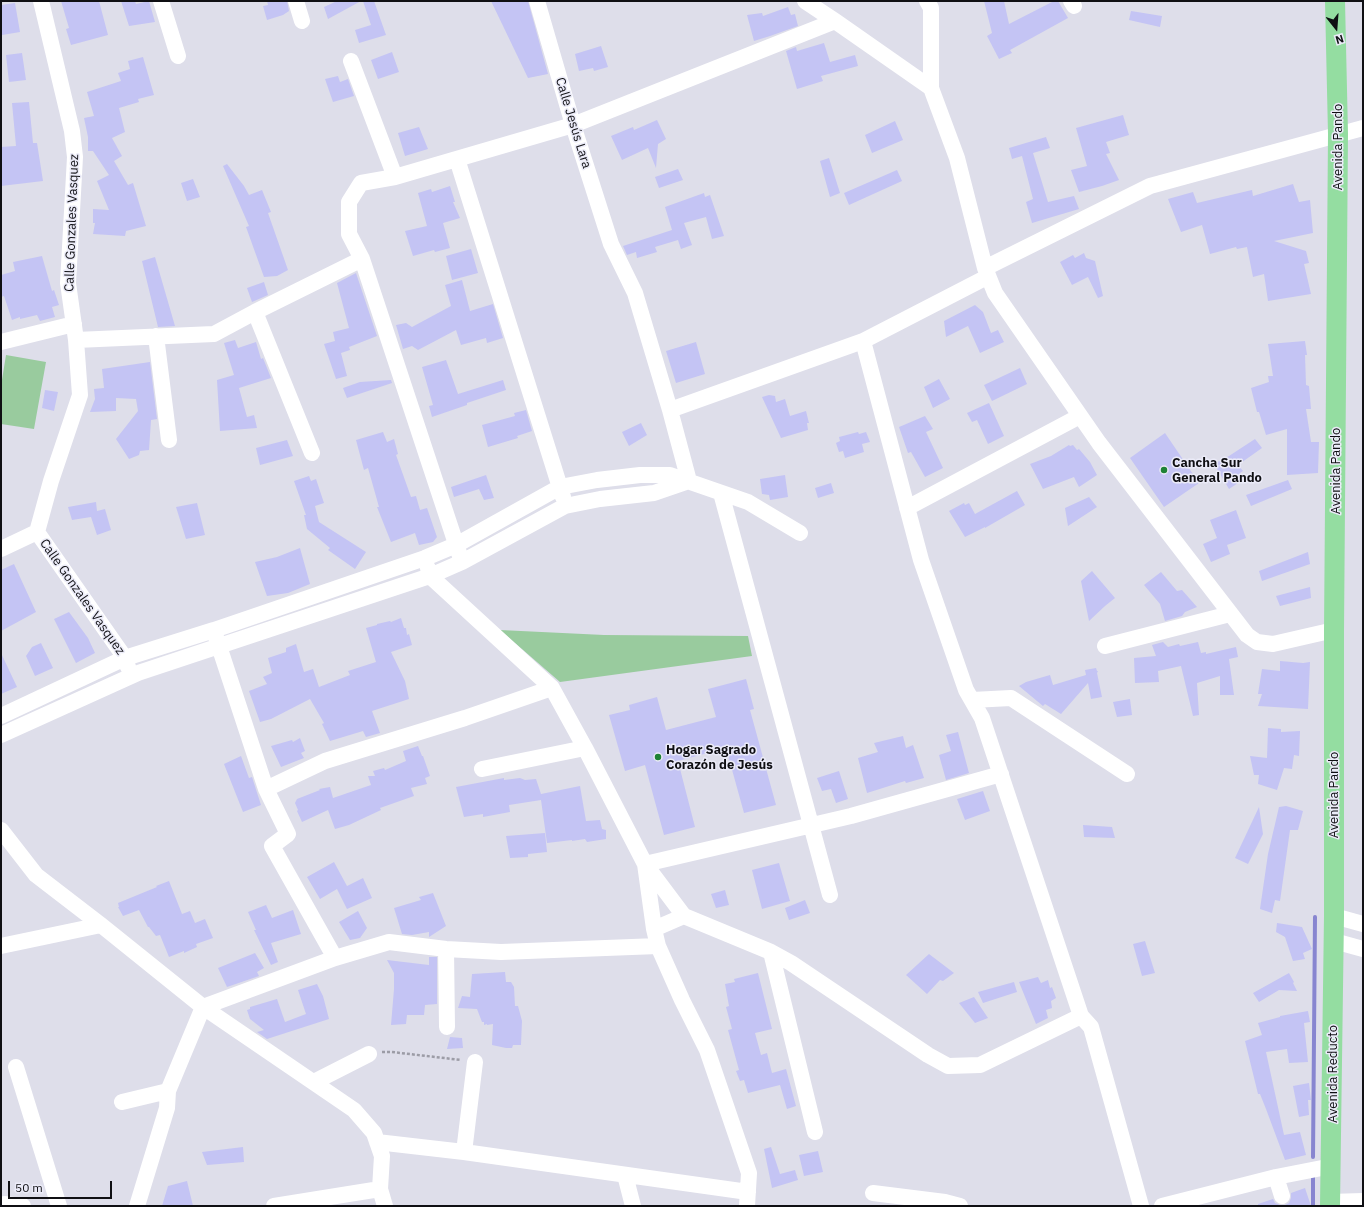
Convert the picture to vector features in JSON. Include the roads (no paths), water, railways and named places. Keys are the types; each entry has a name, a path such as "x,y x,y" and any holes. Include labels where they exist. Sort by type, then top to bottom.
{"main road":[{"name":"Avenida Pando","path":"1334,941 1334,630 1338,134 1335,1"},
{"name":"Avenida Reducto","path":"1330,1204 1332,1166 1334,941"}],"street":[{"name":"Calle Gonzales Vasquez","path":"41,1 72,130 75,157 68,283 76,340 80,396 51,481 37,532 125,658 130,676"},
{"path":"161,1 178,56"},
{"path":"296,1 302,20"},
{"name":"Calle Jesús Lara","path":"537,1 573,124 611,244 635,293 670,410 689,481"},
{"path":"805,1 931,88"},
{"path":"928,1 931,8 931,88 957,158 986,272 995,293 1099,443 1247,635 1257,642 1273,644 1334,630"},
{"path":"462,562 362,258 349,234 349,202 361,183 395,177 573,124 835,21"},
{"path":"351,61 395,177"},
{"path":"670,410 863,341 986,272 1150,186 1363,128"},
{"path":"457,158 565,506"},
{"path":"76,340 214,334 362,258"},
{"path":"255,312 312,453"},
{"path":"1,342 74,324"},
{"path":"156,336 169,440"},
{"path":"863,341 920,560 966,690 982,718 1081,1016 1091,1028 1141,1206"},
{"path":"907,508 1080,416"},
{"path":"1,716 125,658 214,630 425,558 456,545 560,488 597,480 640,475 670,475 748,502 800,533"},
{"path":"1,735 130,676 430,576 462,562 565,506 600,499 654,493 689,481"},
{"path":"721,493 830,895"},
{"path":"1,549 37,532"},
{"path":"425,558 430,576 552,688 645,864 684,916 771,952 791,963 928,1055 948,1066 980,1065 1081,1016"},
{"path":"1105,646 1230,614"},
{"path":"214,630 266,789 288,834 272,846 335,958"},
{"path":"266,789 325,761 465,718 552,688"},
{"path":"972,700 1011,698 1127,774"},
{"path":"482,769 585,748"},
{"path":"645,864 851,816 1000,774"},
{"path":"1,830 36,875 101,924 203,1007 354,1110 374,1133 382,1156 380,1189 385,1206"},
{"path":"377,1142 464,1152 625,1175 747,1199 749,1173 707,1050 682,1000 658,946 654,929 645,864"},
{"path":"654,929 684,916"},
{"path":"1334,916 1363,924"},
{"path":"1,946 101,924"},
{"path":"1334,941 1363,949"},
{"path":"137,1206 167,1108 168,1091 203,1007 335,958 389,942 446,949 501,952 658,946"},
{"path":"446,949 446,1028"},
{"path":"771,952 815,1132"},
{"path":"314,1082 369,1054"},
{"path":"464,1152 475,1062"},
{"path":"16,1066 59,1206"},
{"path":"122,1102 168,1091"},
{"path":"1162,1206 1276,1177 1332,1166"},
{"path":"625,1175 632,1206"},
{"path":"1276,1177 1282,1196"},
{"path":"274,1206 380,1189"},
{"path":"874,1193 945,1202 960,1206"},
{"path":"1330,1204 1363,1201"},
{"path":"1,1205 23,1206"}],"waterway":[{"path":"1313,1157 1315,917"},
{"path":"1313,1176 1313,1206"}],"place":[{"name":"Cancha Sur General Pando","path":"1164,470"},
{"name":"Hogar Sagrado Corazón de Jesús","path":"658,757"}]}
